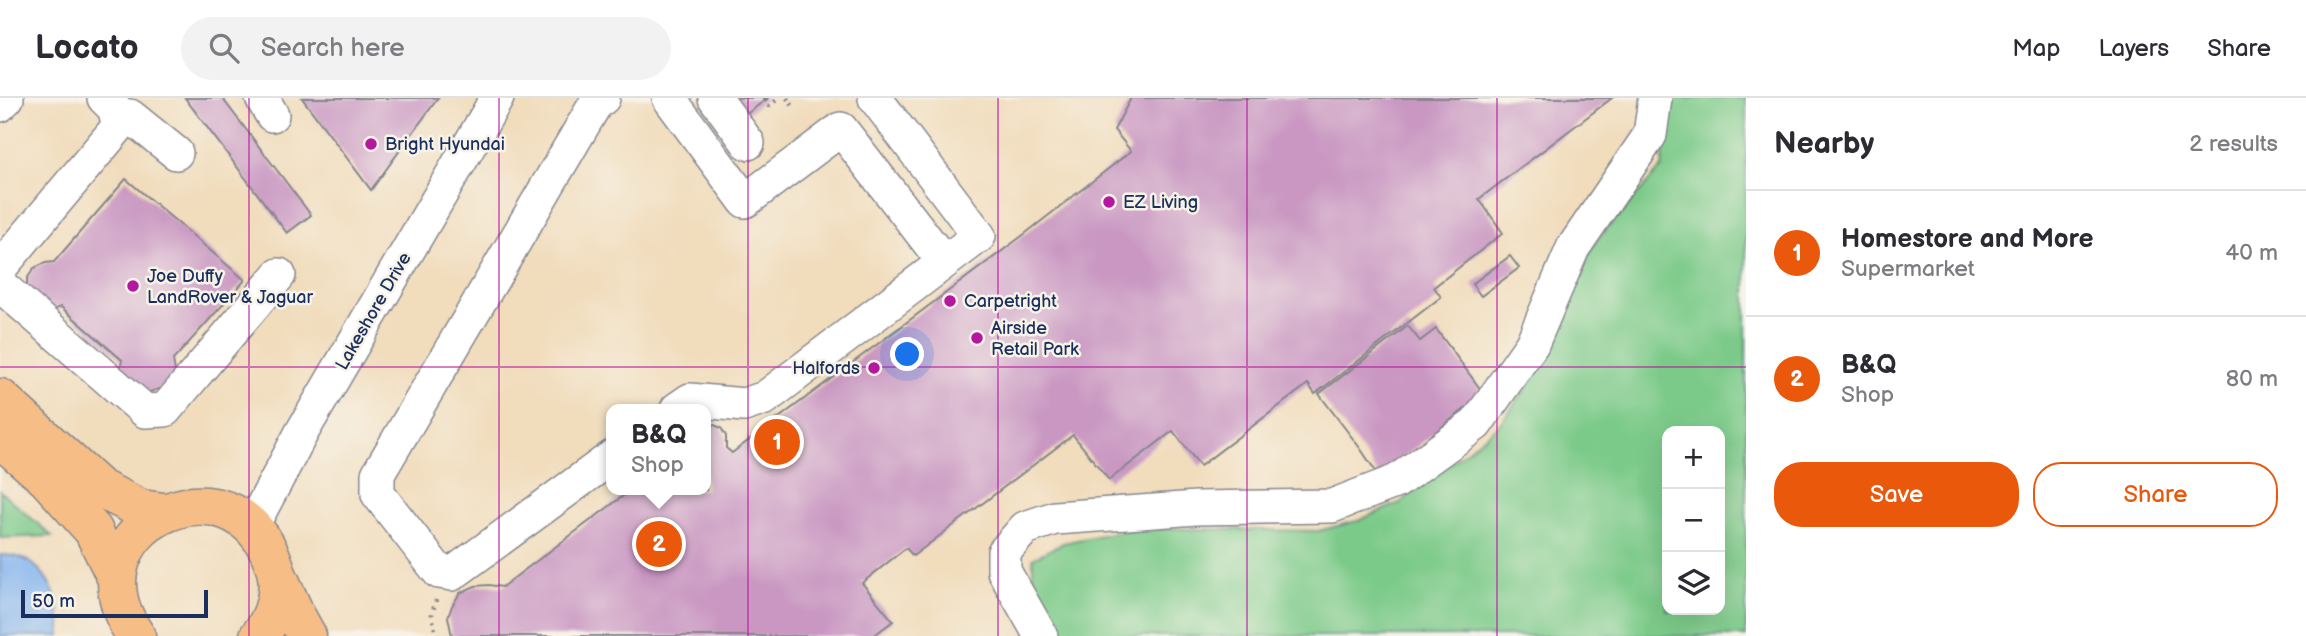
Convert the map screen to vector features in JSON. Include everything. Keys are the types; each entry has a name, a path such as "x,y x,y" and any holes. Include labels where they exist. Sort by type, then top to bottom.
{"main road":[{"path":"0,398 99,488 141,509 164,512"},
{"path":"0,438 47,479 93,530 117,579"},
{"path":"128,631 119,601 117,579 122,558 131,539 146,524 164,512 186,506 210,506 232,513 252,526 269,548 277,574 307,636"},
{"path":"259,636 266,627 276,602 277,574"}],"street":[{"path":"0,105 7,98"},
{"name":"Lakeshore Drive","path":"252,526 302,432 497,98"},
{"path":"603,98 596,103 378,474 378,494 439,572 452,574 606,461"},
{"path":"669,98 745,201 841,128 944,262"},
{"path":"715,98 748,143"},
{"path":"684,404 690,400 744,405 765,398 979,236 874,98"},
{"path":"1041,636 1004,571 1004,552 1025,528 1055,518 1185,509 1332,506 1397,481 1476,424 1532,344 1573,248 1650,135 1655,98"},
{"path":"110,106 130,116 176,153"},
{"path":"0,268 118,127 110,106"},
{"path":"0,285 145,411 165,410 279,275"}],"path":[{"path":"765,100 769,106 779,98"},
{"path":"787,98 794,109"},
{"path":"436,636 432,614 446,573"}],"green space":[{"path":"1669,98 1746,98 1746,636 1053,636 1033,589 1033,558 1063,543 1135,528 1318,531 1357,521 1400,503 1498,426 1533,380 1595,242 1662,167"},
{"path":"0,491 52,536 0,538"}],"water":[{"path":"0,555 15,556 28,561 48,580 58,607 60,636 0,636"}],"building":[{"path":"185,98 222,98 311,215 287,233"},
{"name":"Bright Hyundai","path":"302,98 438,98 371,190"},
{"path":"727,98 768,98 741,118"},
{"path":"1131,98 1612,98 1479,199 1503,233 1434,287 1441,297 1315,394 1308,384 1200,466 1173,431 1109,480 1073,435 913,556 906,548 862,583 893,621 873,636 452,636 448,617 460,593 475,586 502,587 624,495 711,495 711,423 721,428 726,436 726,448 732,453 1131,151 1114,130"},
{"name":"Joe Duffy LandRover & Jaguar","path":"126,179 245,280 173,360 175,371 166,387 146,393 120,371 122,360 61,307 53,310 27,292 27,279 34,268 54,262"},
{"path":"1510,256 1519,268 1481,296 1472,284"},
{"path":"1408,326 1420,341 1436,329 1484,394 1379,476 1319,394"}],"place":[{"name":"Bright Hyundai","path":"371,144"},
{"name":"EZ Living","path":"1109,202"},
{"name":"Joe Duffy LandRover & Jaguar","path":"133,286"},
{"name":"Carpetright","path":"950,301"},
{"name":"Airside Retail Park","path":"977,338"},
{"name":"Halfords","path":"874,368"},
{"name":"Homestore and More","path":"777,442"},
{"name":"B&Q","path":"659,544"}]}
